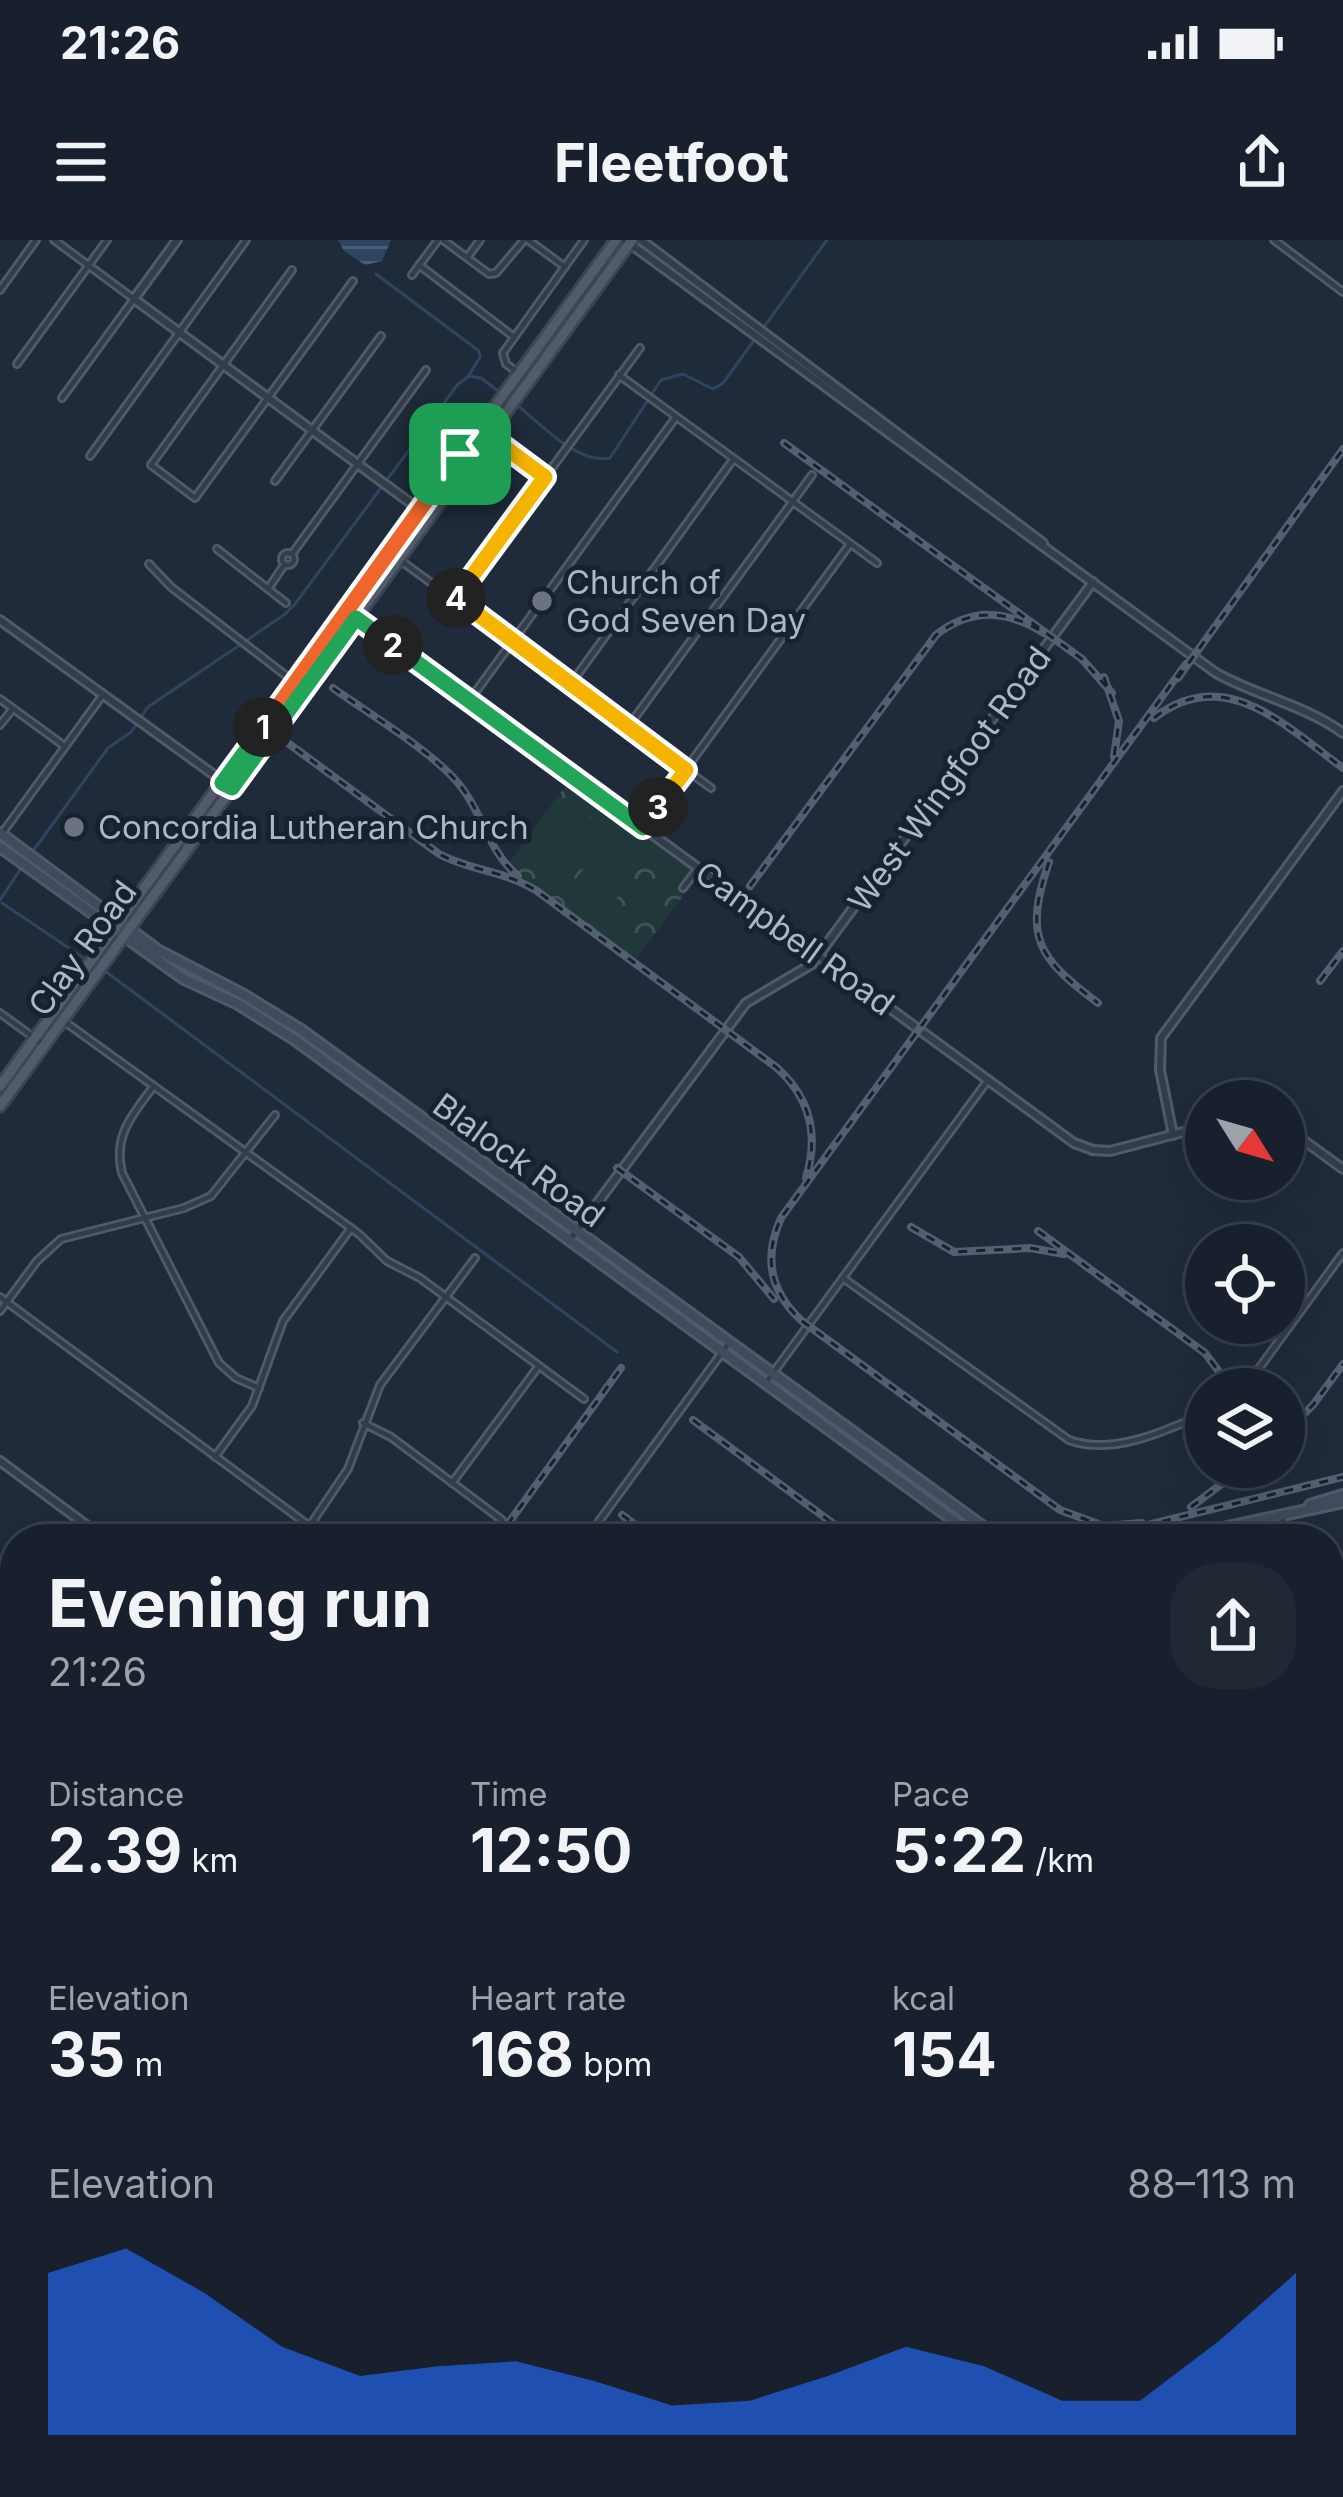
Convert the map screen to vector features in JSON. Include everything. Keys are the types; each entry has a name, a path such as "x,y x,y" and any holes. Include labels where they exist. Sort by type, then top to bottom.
{"main road":[{"name":"Clay Road","path":"424,513 490,436 616,240"},
{"name":"Clay Road","path":"0,1086 63,1021 85,980 394,556 479,428 632,241"},
{"name":"Blalock Road","path":"0,834 57,888 182,964 244,995 523,1192 649,1299 958,1524"},
{"name":"Blalock Road","path":"0,848 22,856"},
{"name":"Blalock Road","path":"33,864 64,879 184,979 297,1035"},
{"path":"57,888 64,879"},
{"path":"162,964 174,968 182,964"},
{"path":"184,979 190,973 212,979"},
{"name":"Clay Road","path":"0,1106 53,1013 85,980"},
{"path":"238,1004 244,995"},
{"name":"Blalock Road","path":"407,1114 515,1202 656,1289 980,1524"},
{"path":"459,1161 466,1151"},
{"path":"515,1202 523,1192"},
{"path":"649,1299 656,1289"},
{"path":"832,1433 839,1424"},
{"path":"900,1480 907,1471"},
{"path":"1235,1524 1342,1498"},
{"path":"969,1524 973,1519"}],"street":[{"path":"0,290 36,240"},
{"path":"54,240 424,513"},
{"path":"17,364 107,240"},
{"path":"62,398 177,240"},
{"path":"90,456 246,240"},
{"path":"412,275 440,240 489,274 496,273 526,240 565,267"},
{"path":"468,257 480,240"},
{"path":"520,374 502,360 584,240"},
{"path":"1274,240 1343,292"},
{"path":"632,241 1036,533 1046,546 1216,673 1248,691 1319,718 1343,734"},
{"path":"419,265 514,337"},
{"path":"292,270 151,465 195,498 352,281"},
{"path":"275,481 381,336"},
{"path":"454,600 640,347"},
{"path":"268,589 284,565 293,563 292,554 426,370"},
{"path":"620,375 877,563"},
{"path":"469,701 676,417"},
{"path":"479,428 545,477"},
{"path":"570,685 734,459"},
{"path":"628,727 812,475"},
{"path":"643,828 850,544"},
{"path":"217,549 286,603"},
{"path":"394,556 711,788"},
{"path":"149,564 171,587 300,685"},
{"name":"West Wingfoot Road","path":"572,1236 746,1003 765,989 804,973 819,956 1094,582"},
{"name":"Campbell Road","path":"351,614 1074,1143 1110,1150 1185,1132"},
{"path":"0,620 227,786"},
{"path":"0,834 102,696"},
{"path":"0,699 65,747"},
{"path":"0,725 13,708"},
{"path":"1172,1135 1160,1070 1160,1038 1343,791"},
{"path":"683,889 698,868"},
{"path":"0,1013 40,1042"},
{"path":"53,1013 351,1228 387,1261 584,1399"},
{"path":"765,1384 988,1080"},
{"path":"153,1087 124,1128 118,1150 122,1172 219,1363 236,1378 259,1388"},
{"path":"0,1311 3,1300 61,1239 184,1208 211,1196 275,1115"},
{"path":"1305,1141 1343,1168"},
{"path":"215,1457 246,1416 283,1321 351,1228"},
{"path":"1259,1368 1343,1253"},
{"path":"312,1524 348,1469 380,1385 475,1258"},
{"path":"843,1278 1057,1433 1084,1445 1130,1440 1185,1420"},
{"path":"3,1300 306,1524"},
{"path":"597,1524 729,1343"},
{"path":"452,1483 538,1366"},
{"path":"363,1424 391,1437 502,1520"},
{"path":"0,1461 86,1524"},
{"path":"1281,1513 1284,1524"}],"green space":[{"path":"571,778 699,874 636,960 507,866"},
{"path":"572,803 608,830 568,885 531,858"},
{"path":"611,832 646,858 606,913 570,887"}],"water":[{"path":"338,240 391,240 382,261 365,265 344,251"}],"waterway":[{"path":"761,331 827,240"},
{"path":"376,274 479,351 467,378"},
{"path":"518,406 573,449 610,458 661,380 683,374 713,389 723,383 755,339"},
{"path":"33,851 108,748 131,732 148,707 295,604 458,384 469,376 481,378 498,391"},
{"path":"0,900 24,864"},
{"path":"2,903 85,959"},
{"path":"105,971 617,1352"}],"railway":[{"path":"784,443 1082,659 1112,693"},
{"path":"1178,678 1343,449"},
{"path":"750,886 936,635 963,620 990,615 1017,620 1044,633"},
{"path":"1098,1524 1060,1510 802,1321 777,1286 772,1247 781,1218 1186,664"},
{"path":"1104,677 1119,721 1114,757"},
{"path":"333,688 451,775 470,799 500,856 518,876"},
{"path":"1154,718 1180,703 1205,697 1230,699 1276,719 1343,768"},
{"path":"281,738 439,854 537,891 776,1067 797,1091 809,1118 812,1147 806,1178"},
{"path":"1049,862 1037,910 1041,944 1061,973 1098,1003"},
{"path":"1320,981 1343,951"},
{"path":"617,1168 739,1257 774,1299"},
{"path":"911,1227 954,1252 1030,1248 1064,1254"},
{"path":"1038,1231 1205,1353 1216,1368"},
{"path":"1305,1413 1343,1364"},
{"path":"508,1524 621,1368"},
{"path":"693,1420 834,1524"},
{"path":"1151,1524 1343,1477"},
{"path":"1191,1507 1216,1488"},
{"path":"622,1515 634,1524"},
{"path":"1129,1524 1142,1523"}],"place":[{"name":"Church of God Seven Day","path":"542,601"},
{"name":"Concordia Lutheran Church","path":"74,827"}],"route":[{"path":"479,428 545,477 454,600 686,770 643,828 356,618 232,788 222,783 460,454 479,428"}]}
